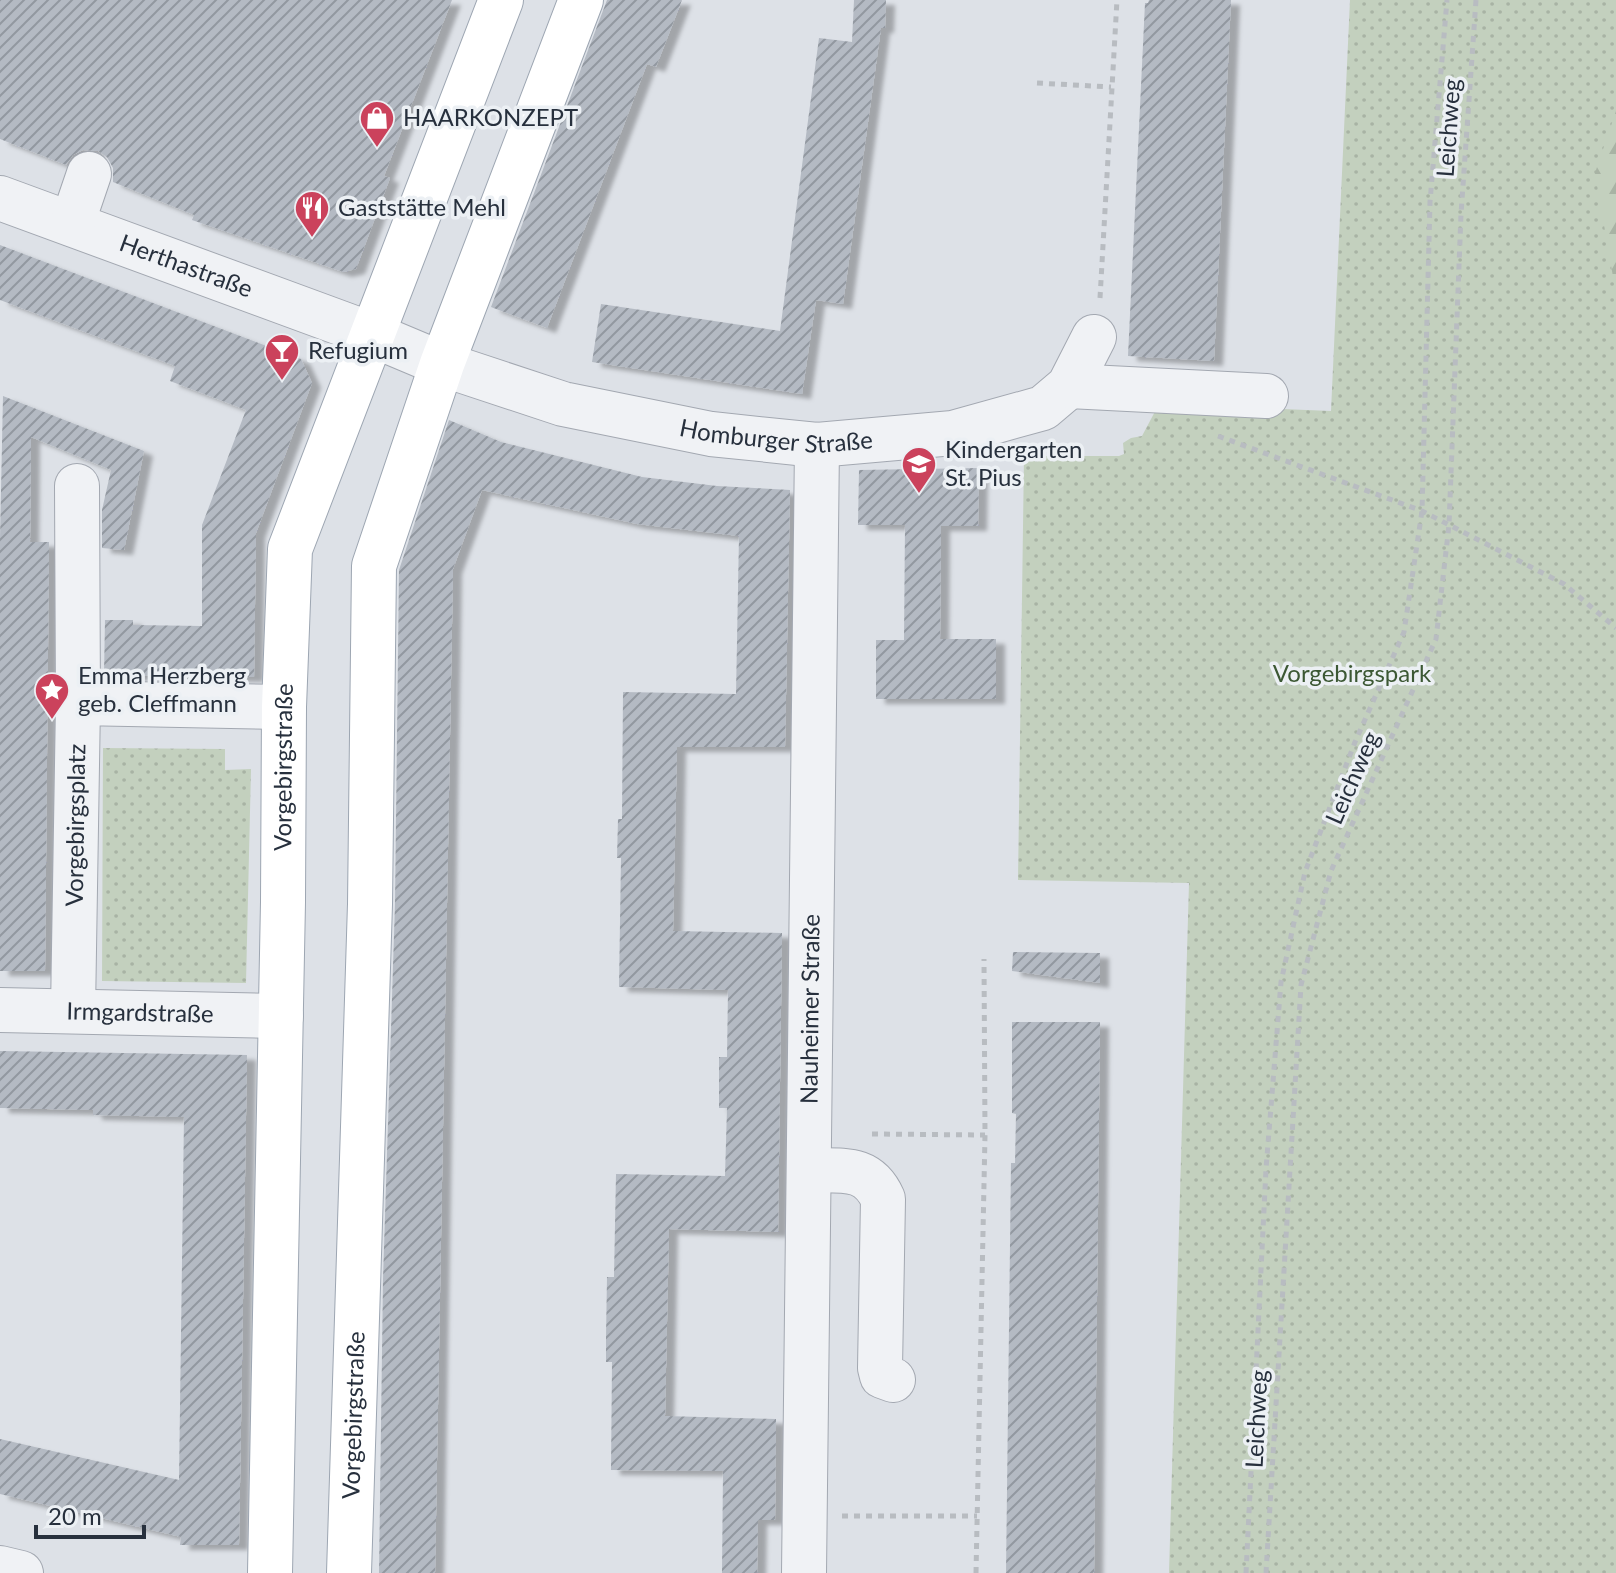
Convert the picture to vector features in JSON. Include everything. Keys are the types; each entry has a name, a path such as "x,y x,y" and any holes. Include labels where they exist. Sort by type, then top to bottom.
{"main road":[{"name":"Vorgebirgstraße","path":"270,1573 284,707 290,549 501,0"},
{"name":"Vorgebirgstraße","path":"349,1573 370,904 374,566 442,364 581,0"}],"street":[{"path":"72,224 89,174"},
{"name":"Herthastraße","path":"0,198 373,335"},
{"name":"Homburger Straße","path":"373,335 442,364 563,404 711,434 817,445 953,433 1043,408 1069,386 1094,337"},
{"path":"1069,386 1266,396"},
{"name":"Nauheimer Straße","path":"804,1573 817,445"},
{"name":"Vorgebirgsplatz","path":"73,1011 78,703 77,486"},
{"path":"78,703 284,707"},
{"name":"Irmgardstraße","path":"0,1010 281,1016"},
{"path":"811,1152 869,1178 883,1199 880,1368 882,1376 893,1380"},
{"path":"0,1568 21,1573"}],"path":[{"path":"1094,337 1103,280 1117,0"},
{"name":"Leichweg","path":"1246,1573 1266,1169 1281,982 1305,872 1355,742 1404,632 1422,511 1430,202 1447,0"},
{"name":"Leichweg","path":"1266,1573 1301,985 1331,871 1436,639 1449,525 1461,214 1476,0"},
{"path":"1037,83 1111,87"},
{"path":"1213,434 1422,511 1564,584 1616,628"},
{"path":"976,1573 985,1135 984,959"},
{"path":"811,1152 985,1135"},
{"path":"805,1516 977,1516"}],"green space":[{"name":"Vorgebirgspark","path":"1350,0 1616,0 1616,1573 1169,1573 1189,883 1018,880 1024,456 1119,456 1124,454 1123,443 1142,436 1159,404 1331,411"},
{"path":"1616,111 1616,294 1595,173"},
{"path":"103,748 225,749 225,770 251,769 246,983 102,981"}],"building":[{"path":"0,0 452,0 384,176 390,178 356,269 343,272 192,220 194,215 113,182 113,168 107,157 98,151 83,150 73,155 66,165 0,139"},
{"path":"607,0 682,0 656,67 647,64 547,328 491,307"},
{"path":"854,0 886,0 885,28 881,28 843,304 816,300 802,394 592,362 601,304 780,331 819,38 852,42"},
{"path":"1149,0 1231,0 1214,361 1128,356 1145,3"},
{"path":"0,245 301,359 312,383 256,533 254,677 104,675 105,620 133,620 133,625 202,626 202,525 246,410 170,381 175,366 0,300"},
{"path":"3,396 144,451 124,550 102,548 102,510 111,470 31,437 30,542 49,542 45,971 0,971"},
{"path":"449,420 501,442 642,477 717,486 790,490 785,747 677,747 673,931 782,933 778,1232 669,1229 665,1416 776,1419 775,1520 758,1520 757,1573 722,1573 723,1471 611,1470 612,1362 606,1362 607,1277 614,1277 616,1174 725,1176 727,1108 719,1108 719,1057 727,1057 728,990 619,987 621,858 617,858 618,819 622,819 623,692 736,694 739,536 637,524 482,490 453,569 435,1573 379,1573 383,1279 395,904 399,570"},
{"path":"979,468 978,526 941,526 940,639 996,639 996,699 876,699 876,640 904,640 905,525 858,525 859,470"},
{"path":"1013,952 1100,953 1100,983 1012,971"},
{"path":"1012,1022 1100,1022 1094,1573 1006,1573 1011,1163 1015,1163 1016,1114 1012,1113"},
{"path":"0,1051 247,1055 239,1545 180,1545 181,1537 0,1494 0,1439 179,1480 184,1117 93,1115 93,1110 0,1108"}],"place":[{"name":"HAARKONZEPT","path":"377,149"},
{"name":"Gaststätte Mehl","path":"312,239"},
{"name":"Refugium","path":"282,382"},
{"name":"Kindergarten St. Pius","path":"919,495"},
{"name":"Emma Herzberg geb. Cleffmann","path":"52,721"}]}
